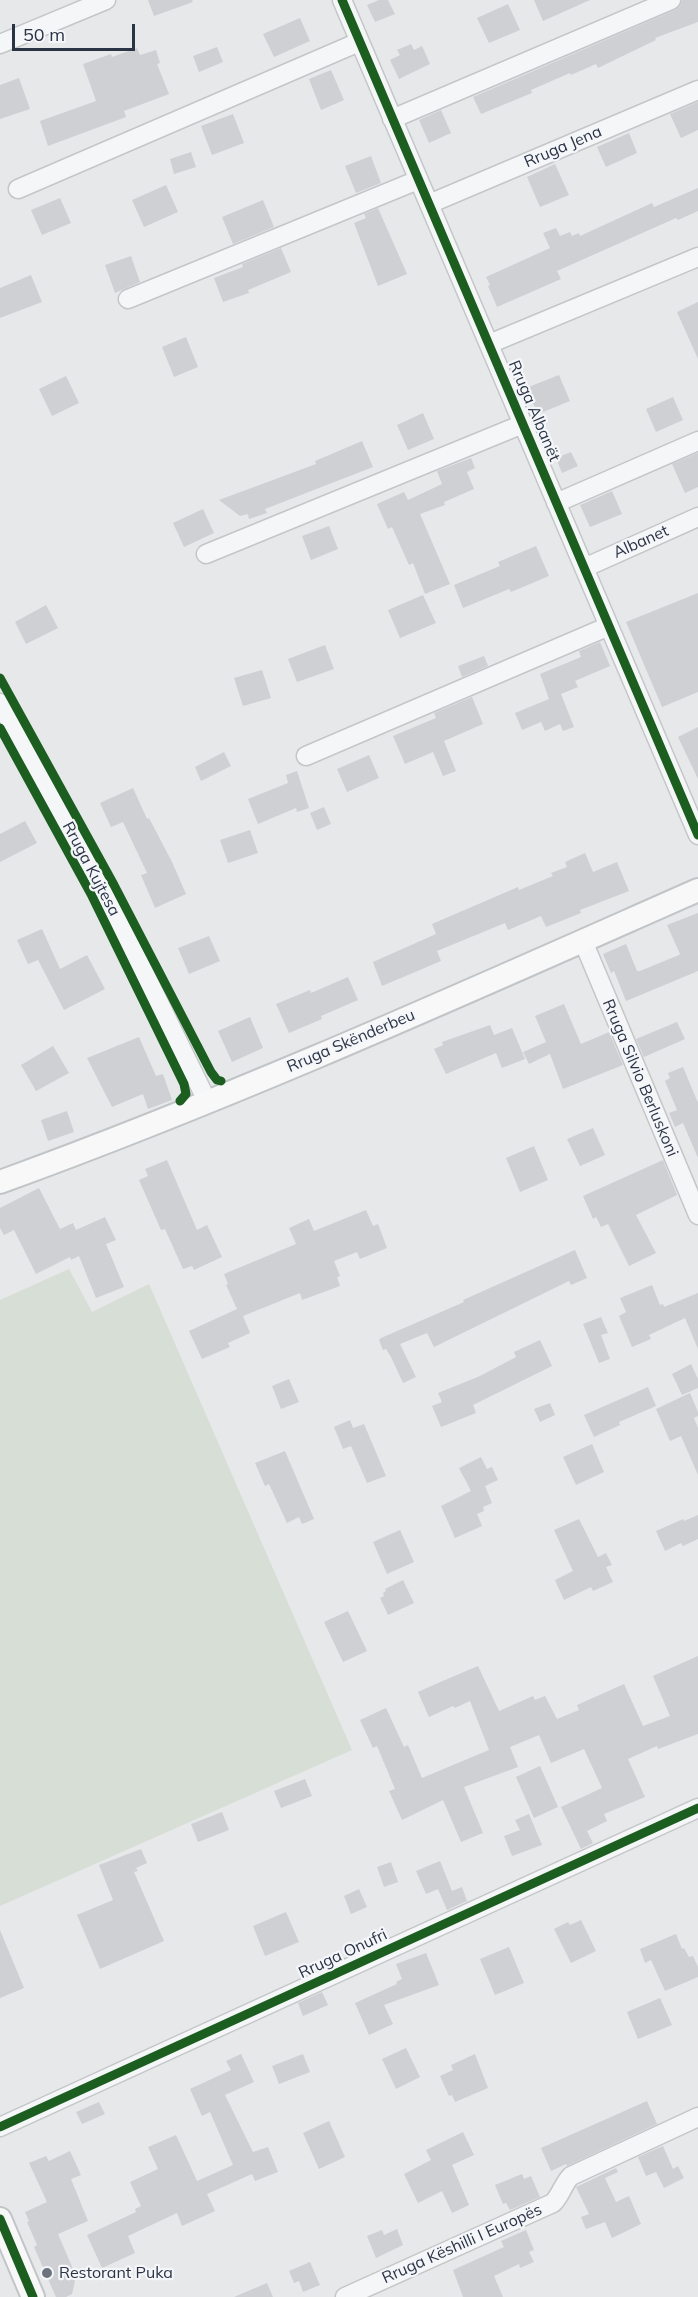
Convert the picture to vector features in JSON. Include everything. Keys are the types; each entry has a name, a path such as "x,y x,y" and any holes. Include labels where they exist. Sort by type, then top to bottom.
{"main road":[{"name":"Rruga Skënderbeu","path":"0,1182 117,1140 208,1103 698,890"},
{"path":"0,2219 33,2297"}],"street":[{"path":"0,44 106,0"},
{"name":"Rruga Albanët","path":"342,0 698,835"},
{"path":"392,119 671,0"},
{"path":"18,189 360,42"},
{"name":"Rruga Jena","path":"429,204 698,90"},
{"path":"128,299 418,180"},
{"path":"489,344 698,258"},
{"path":"206,554 523,424"},
{"path":"556,503 698,441"},
{"name":"Albanet","path":"584,568 698,517"},
{"path":"306,756 609,626"},
{"name":"Rruga Kujtesa","path":"0,703 120,923 208,1103"},
{"name":"Rruga Silvio Berluskoni","path":"583,941 698,1215"},
{"name":"Rruga Onufri","path":"0,2127 698,1808"},
{"name":"Rruga Këshilli I Europës","path":"345,2297 553,2203 571,2176 698,2117"}],"shaded area":[{"path":"69,1269 92,1312 149,1284 352,1750 0,1906 0,1300"}],"building":[{"path":"148,0 192,0 193,2 154,16"},
{"path":"379,0 388,0 395,14 375,22 367,5"},
{"path":"534,0 590,0 543,21"},
{"path":"682,0 698,0 698,22 655,38 656,40 598,68 596,64 571,75 570,73 531,90 532,93 481,114 473,97 675,10 680,6"},
{"path":"508,4 520,30 489,43 477,18"},
{"path":"300,18 310,41 274,57 263,34"},
{"path":"411,44 414,50 422,46 430,64 399,79 390,60 400,55 397,50"},
{"path":"217,47 223,62 199,72 193,56"},
{"path":"137,48 140,55 156,50 160,63 157,64 169,94 124,111 126,117 48,146 40,121 96,101 83,64"},
{"path":"331,70 344,100 321,110 309,79"},
{"path":"19,78 30,109 0,119 0,85"},
{"path":"698,102 698,130 681,138 670,114"},
{"path":"441,110 451,133 429,143 419,120"},
{"path":"233,114 244,143 212,155 201,126"},
{"path":"629,133 637,153 606,167 597,147"},
{"path":"191,152 196,167 174,174 170,159"},
{"path":"371,156 381,183 356,193 345,166"},
{"path":"555,164 569,195 540,207 527,177"},
{"path":"166,185 178,212 144,227 132,200"},
{"path":"698,188 698,211 678,220 676,218 557,271 561,279 497,307 486,277 550,248 543,233 556,228 560,236 570,232 572,236 579,233 580,236 652,203 654,207"},
{"path":"60,198 71,223 42,235 31,210"},
{"path":"263,200 274,227 233,244 222,217"},
{"path":"378,208 407,274 378,286 354,223 366,218 364,214"},
{"path":"281,248 291,272 248,290 249,293 223,302 214,278 243,267 242,264"},
{"path":"131,256 140,282 115,293 105,265"},
{"path":"31,275 42,302 0,318 0,288"},
{"path":"698,302 698,359 677,312"},
{"path":"186,337 198,367 174,377 162,347"},
{"path":"559,375 570,401 538,414 526,388"},
{"path":"66,376 79,403 52,416 39,389"},
{"path":"673,397 683,420 656,432 646,409"},
{"path":"423,413 434,439 408,450 397,425"},
{"path":"362,441 373,467 265,509 267,513 249,519 248,514 240,516 219,500 316,464 315,461"},
{"path":"571,452 578,466 562,473 556,458"},
{"path":"698,453 698,487 685,493 672,464"},
{"path":"471,458 475,468 467,472 474,489 444,502 445,505 420,514 450,584 425,594 413,563 409,565 392,527 388,529 377,504 404,492 408,500 442,484 437,471"},
{"path":"612,491 622,514 590,527 580,505"},
{"path":"203,509 214,533 184,547 173,523"},
{"path":"329,526 338,549 311,560 302,536"},
{"path":"536,546 549,576 463,608 454,585 500,566 498,562"},
{"path":"698,593 698,692 662,707 626,622"},
{"path":"423,595 436,623 400,638 388,610"},
{"path":"46,605 58,628 26,644 15,622"},
{"path":"600,642 610,666 575,681 578,687 561,694 574,727 563,731 560,724 545,731 541,722 522,730 515,713 549,699 540,674 581,657 579,651"},
{"path":"325,645 334,669 297,682 288,659"},
{"path":"484,656 488,666 462,677 458,666"},
{"path":"262,670 271,698 243,706 234,678"},
{"path":"472,697 483,724 444,741 456,771 443,776 433,752 405,764 393,736 436,718 434,713"},
{"path":"698,727 698,779 678,737"},
{"path":"224,752 231,766 201,781 195,767"},
{"path":"369,755 379,778 347,792 337,769"},
{"path":"297,771 309,808 297,812 296,808 258,824 248,799 288,783 286,775"},
{"path":"133,788 186,894 155,908 141,875 147,873 123,822 111,827 100,803"},
{"path":"324,807 331,824 317,830 310,813"},
{"path":"25,821 37,843 0,862 0,834"},
{"path":"250,830 258,853 228,863 220,840"},
{"path":"585,853 593,872 617,862 629,891 580,910 581,913 546,927 541,916 508,930 505,923 437,951 441,961 382,986 373,962 436,934 432,924 518,887 519,890 553,876 551,873 567,867 565,862"},
{"path":"698,913 698,971 626,1001 614,971 611,973 603,954 626,944 637,971 679,955 667,925"},
{"path":"42,929 60,969 87,955 105,989 64,1010 38,960 28,964 17,940"},
{"path":"209,936 220,961 189,974 178,948"},
{"path":"348,977 358,1000 289,1033 276,1004 310,990 311,993"},
{"path":"564,1004 581,1044 609,1032 623,1065 563,1089 550,1054 529,1064 523,1052 546,1042 535,1016"},
{"path":"250,1017 263,1048 232,1062 218,1031"},
{"path":"677,1022 685,1039 644,1057 636,1039"},
{"path":"490,1025 494,1035 512,1028 525,1059 502,1068 496,1053 446,1074 434,1049 443,1045 442,1042"},
{"path":"139,1037 156,1076 163,1074 172,1100 148,1109 143,1094 112,1107 87,1058"},
{"path":"53,1046 69,1073 36,1091 21,1065"},
{"path":"683,1067 698,1103 698,1158 683,1123 675,1127 669,1113 677,1110 665,1081 670,1078 668,1073"},
{"path":"67,1111 74,1132 48,1141 41,1120"},
{"path":"593,1128 605,1155 580,1166 567,1139"},
{"path":"534,1146 548,1180 520,1192 506,1158"},
{"path":"167,1160 197,1230 207,1225 222,1257 194,1270 192,1266 183,1269 165,1229 161,1230 139,1180 148,1176 145,1169"},
{"path":"663,1160 677,1195 636,1215 656,1253 629,1266 608,1224 601,1227 596,1217 593,1219 583,1196"},
{"path":"39,1188 60,1229 73,1223 76,1230 105,1217 116,1240 106,1244 124,1287 96,1298 79,1256 71,1260 70,1257 36,1274 14,1230 4,1235 0,1228 0,1208"},
{"path":"366,1210 373,1226 378,1224 387,1248 360,1259 357,1252 334,1261 340,1276 337,1277 340,1286 302,1300 300,1293 243,1316 250,1333 228,1343 230,1347 202,1359 189,1331 237,1309 226,1285 228,1284 224,1274 296,1244 289,1228 309,1219 314,1231"},
{"path":"575,1250 587,1278 571,1285 569,1281 434,1347 427,1333 400,1344 416,1377 403,1383 391,1357 386,1349 383,1350 379,1340 381,1338"},
{"path":"652,1285 660,1305 663,1304 664,1307 698,1293 698,1349 685,1318 649,1335 651,1339 632,1347 619,1316 626,1312 620,1298"},
{"path":"601,1317 608,1333 601,1335 610,1359 599,1363 583,1324"},
{"path":"540,1340 552,1366 473,1405 476,1413 441,1427 432,1406 442,1402 438,1393 480,1376 516,1357 514,1352"},
{"path":"691,1364 698,1379 698,1388 682,1395 672,1374"},
{"path":"289,1379 299,1402 281,1409 272,1386"},
{"path":"648,1387 656,1406 619,1422 620,1425 594,1437 584,1415"},
{"path":"690,1393 698,1412 698,1416 694,1418 698,1428 698,1475 681,1436 670,1441 656,1409"},
{"path":"550,1403 555,1415 540,1422 534,1409"},
{"path":"350,1420 353,1428 364,1424 386,1476 367,1483 351,1446 343,1449 334,1427"},
{"path":"592,1444 604,1472 576,1485 563,1457"},
{"path":"285,1451 314,1519 302,1524 299,1517 287,1523 269,1484 265,1486 255,1463"},
{"path":"481,1457 487,1469 492,1467 498,1480 485,1486 492,1503 483,1507 484,1511 477,1514 482,1526 455,1538 441,1506 471,1491 459,1468"},
{"path":"698,1515 698,1539 683,1546 681,1543 665,1551 656,1531"},
{"path":"579,1519 598,1557 606,1553 612,1565 606,1567 613,1582 593,1591 591,1587 564,1600 555,1580 573,1571 554,1530"},
{"path":"400,1530 414,1562 387,1574 373,1542"},
{"path":"403,1580 414,1603 388,1615 380,1598 384,1596 385,1589"},
{"path":"348,1611 367,1651 343,1662 324,1622"},
{"path":"698,1656 698,1734 658,1749 657,1746 628,1759 645,1797 604,1814 607,1821 587,1831 593,1843 581,1849 561,1807 602,1788 584,1749 551,1763 539,1735 510,1747 518,1767 464,1787 483,1833 461,1842 443,1800 402,1820 389,1791 395,1789 377,1746 373,1748 360,1720 386,1708 404,1747 408,1745 422,1778 489,1750 470,1701 429,1717 418,1692 438,1683 478,1666 499,1711 533,1696 535,1700 545,1696 557,1719 579,1710 577,1705 624,1684 643,1726 670,1716 653,1676"},
{"path":"540,1766 558,1807 534,1818 516,1777"},
{"path":"305,1779 312,1796 281,1808 274,1791"},
{"path":"222,1812 229,1830 198,1842 191,1824"},
{"path":"529,1814 542,1845 512,1856 504,1836 520,1830 515,1820"},
{"path":"141,1849 147,1863 136,1868 138,1871 134,1872 164,1941 100,1969 77,1915 113,1900 99,1865"},
{"path":"440,1861 452,1891 462,1887 467,1901 447,1910 438,1889 426,1894 416,1871"},
{"path":"391,1862 398,1882 384,1887 377,1867"},
{"path":"359,1889 367,1907 351,1914 344,1896"},
{"path":"286,1912 299,1942 265,1956 253,1926"},
{"path":"581,1920 596,1951 571,1963 554,1929 568,1922 570,1925"},
{"path":"0,1930 24,1988 0,1998"},
{"path":"676,1934 682,1949 684,1948 689,1957 693,1956 698,1967 698,1977 665,1991 651,1960 645,1963 640,1949"},
{"path":"509,1947 524,1983 495,1995 480,1959"},
{"path":"426,1953 439,1985 384,2005 393,2024 369,2035 355,2003 397,1984 396,1982 402,1979 396,1964"},
{"path":"322,1992 328,2005 303,2016 298,2003"},
{"path":"660,1998 672,2025 638,2039 627,2012"},
{"path":"406,2048 420,2077 396,2089 382,2059"},
{"path":"241,2054 254,2082 225,2095 253,2152 268,2147 278,2172 255,2181 252,2174 207,2194 215,2211 182,2226 177,2213 128,2236 135,2253 102,2268 87,2235 136,2212 135,2209 141,2206 130,2182 158,2169 148,2147 176,2135 197,2181 233,2165 210,2112 202,2116 190,2089 231,2070 226,2061"},
{"path":"303,2054 310,2072 279,2084 272,2066"},
{"path":"475,2054 488,2088 455,2102 452,2095 449,2096 440,2076 453,2070 451,2065"},
{"path":"647,2101 657,2124 567,2166 566,2164 551,2171 541,2148"},
{"path":"99,2102 105,2114 82,2124 76,2112"},
{"path":"329,2121 345,2157 319,2169 303,2133"},
{"path":"463,2132 474,2155 452,2165 469,2205 452,2213 442,2191 418,2203 404,2174 431,2160 426,2150"},
{"path":"663,2146 673,2169 678,2166 684,2178 664,2188 656,2172 646,2176 638,2157"},
{"path":"70,2151 81,2175 71,2179 88,2221 58,2234 76,2276 72,2294 66,2297 56,2297 34,2247 37,2245 27,2222 29,2221 25,2212 47,2202 29,2163 46,2156 49,2161"},
{"path":"616,2168 618,2172 605,2178 616,2202 629,2196 641,2224 612,2238 605,2222 586,2229 581,2217 589,2214 576,2187"},
{"path":"522,2174 524,2179 531,2176 540,2197 510,2210 506,2203 503,2204 495,2185"},
{"path":"397,2229 403,2245 376,2258 367,2236 382,2230 384,2235"},
{"path":"526,2230 534,2250 529,2252 534,2262 520,2268 519,2264 494,2276 503,2297 463,2297 453,2270 504,2247 501,2241"},
{"path":"310,2262 320,2285 303,2292 299,2281 294,2283 289,2271"},
{"path":"267,2283 273,2297 234,2297"}],"cycle path":[{"path":"342,0 698,835"},
{"path":"0,678 114,885 211,1072 217,1080 221,1081"},
{"path":"0,728 91,894 184,1084 186,1094 180,1101"},
{"path":"0,2127 698,1808"},
{"path":"0,2219 33,2297"}],"place":[{"name":"Restorant Puka","path":"47,2273"}]}
